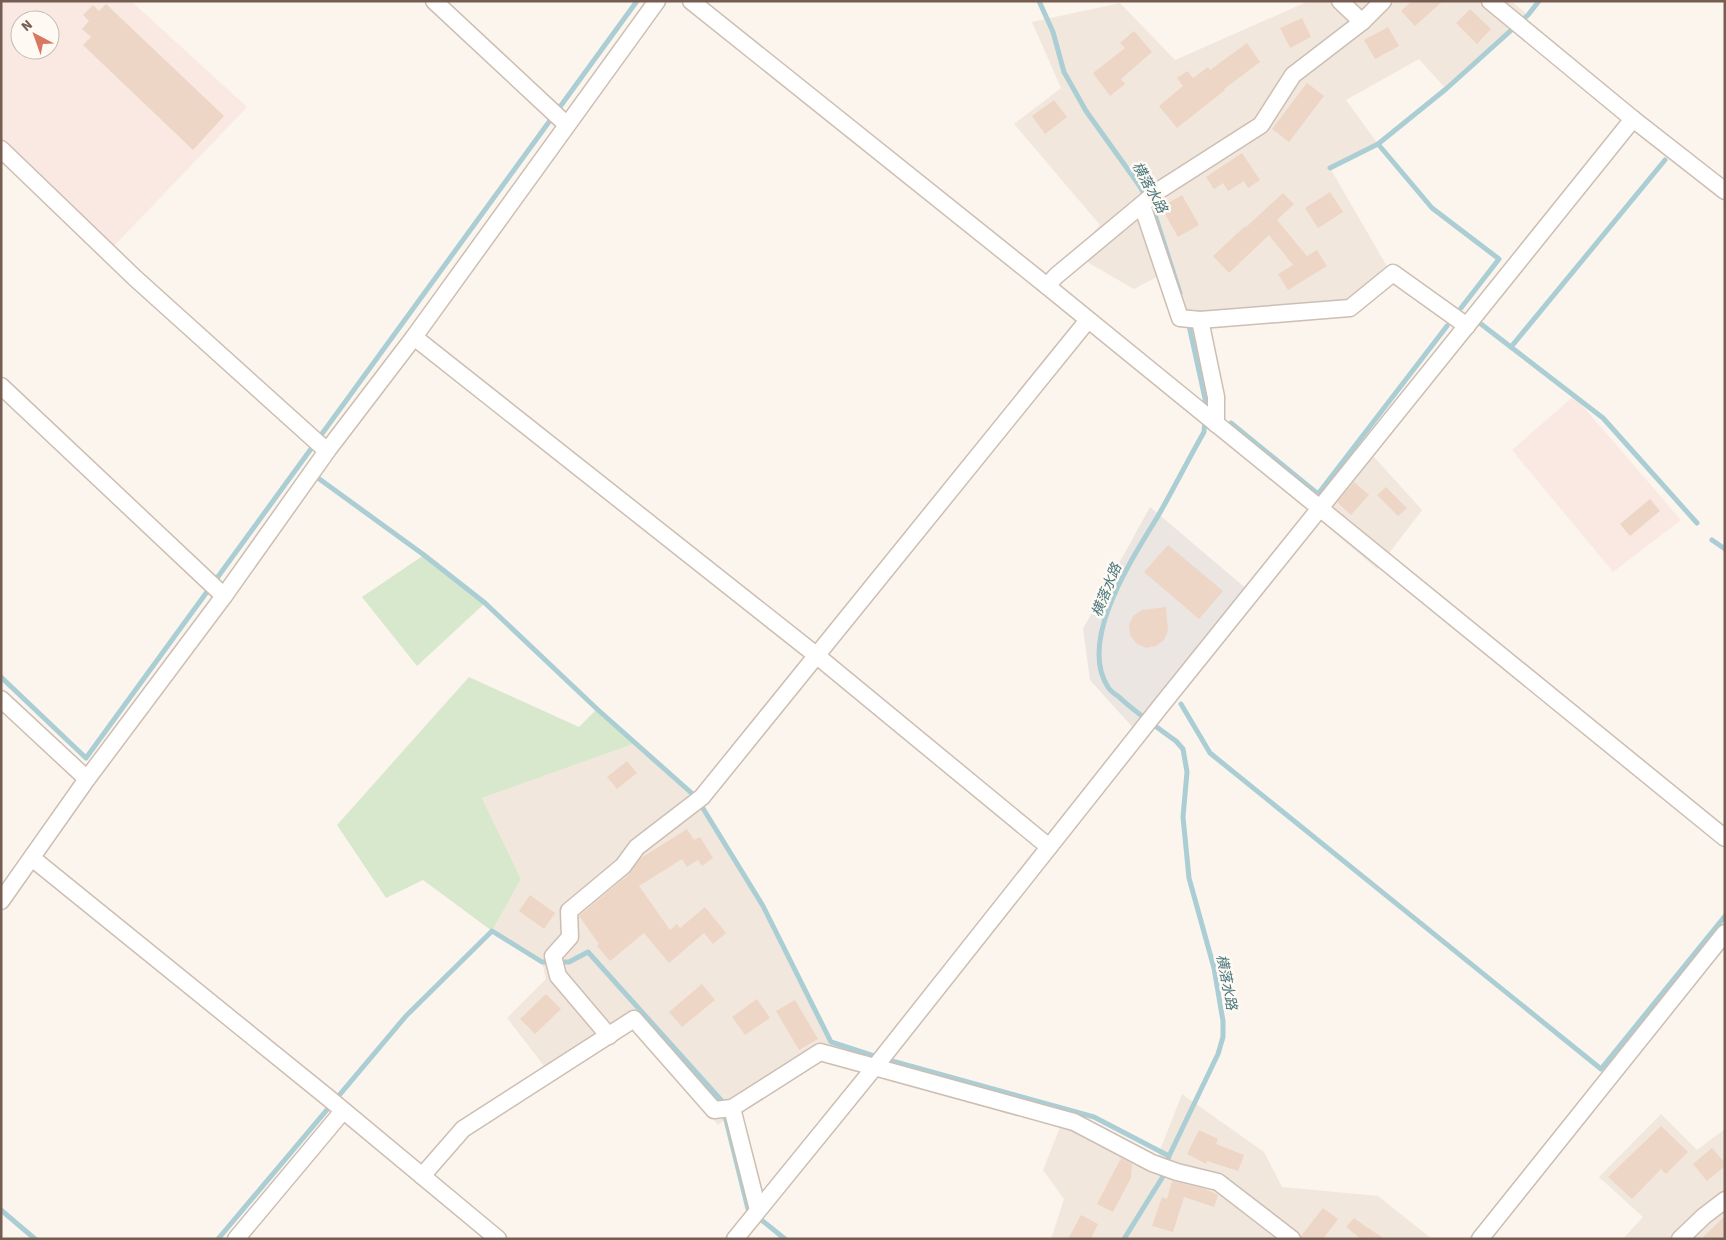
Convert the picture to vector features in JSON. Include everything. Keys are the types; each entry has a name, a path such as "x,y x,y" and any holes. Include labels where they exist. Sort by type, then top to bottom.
{"street":[{"path":"434,1 567,125"},
{"path":"1,901 87,779 224,596 327,452 414,337 658,1"},
{"path":"691,1 1047,286 1725,838"},
{"path":"1340,1 1362,22"},
{"path":"1047,286 1056,276 1158,191 1261,125 1293,75 1362,22 1383,1"},
{"path":"1490,1 1633,119 1725,191"},
{"path":"735,1239 888,1051 1160,708 1633,119"},
{"path":"1,149 135,278 327,452"},
{"path":"1142,205 1180,318 1200,320 1350,308 1394,273 1467,326"},
{"path":"609,1036 558,976 553,956 570,937 569,912 623,866 637,847 697,801 1088,320"},
{"path":"1200,320 1216,397 1216,424"},
{"path":"414,337 816,655 1049,847"},
{"path":"1,386 224,596"},
{"path":"1,699 87,779"},
{"path":"32,858 326,1096 498,1239"},
{"path":"1480,1239 1725,933"},
{"path":"422,1176 463,1129 634,1018 714,1110 732,1108 820,1052 1074,1122 1152,1163 1177,1172 1218,1182 1292,1239"},
{"path":"732,1108 758,1210"},
{"path":"236,1239 344,1112"},
{"path":"1680,1239 1704,1216 1725,1200"}],"shaded area":[{"path":"1,1 131,1 247,107 113,247 1,139"},
{"path":"1309,1 1511,1 1528,15 1446,89 1419,59 1346,100 1378,144 1330,168 1396,282 1347,316 1177,326 1164,273 1134,289 1073,254 1100,225 1014,124 1061,88 1032,22 1120,3 1175,60"},
{"path":"1574,396 1681,520 1613,572 1512,450"},
{"path":"1365,447 1422,510 1377,569 1309,511"},
{"path":"1150,507 1248,590 1136,731 1090,680 1083,629"},
{"path":"636,743 696,797 763,906 831,1042 718,1125 634,1028 554,1079 507,1018 546,979 542,962 492,931 521,879 482,798"},
{"path":"1182,1094 1264,1152 1282,1187 1378,1196 1432,1239 1051,1239 1064,1199 1043,1170 1066,1112 1157,1158"},
{"path":"1661,1114 1697,1150 1725,1129 1725,1239 1623,1239 1643,1217 1599,1177"}],"green space":[{"path":"424,555 485,603 417,666 362,597"},
{"path":"469,677 579,727 597,709 636,743 482,798 521,879 492,931 423,880 386,898 337,825"}],"building":[{"path":"1412,1 1443,1 1415,26 1401,11"},
{"path":"106,4 224,116 193,150 83,45 91,37 82,29 89,21 83,15 93,5 99,11"},
{"path":"1470,9 1491,29 1477,44 1456,23"},
{"path":"1302,18 1311,37 1290,48 1280,28"},
{"path":"1388,27 1399,46 1375,59 1364,40"},
{"path":"1134,31 1152,52 1121,79 1125,84 1110,96 1093,73 1125,48 1120,43"},
{"path":"1247,43 1260,62 1177,128 1159,106 1183,86 1177,78 1187,71 1193,78 1208,67 1210,70"},
{"path":"1307,83 1324,96 1289,142 1272,129"},
{"path":"1054,100 1067,117 1045,134 1032,116"},
{"path":"1242,153 1260,180 1248,188 1244,181 1228,191 1223,183 1214,189 1206,177"},
{"path":"1330,192 1343,212 1318,228 1305,208"},
{"path":"1283,193 1294,204 1277,220 1307,256 1317,250 1327,266 1288,290 1278,274 1293,265 1269,235 1229,273 1213,256"},
{"path":"1182,195 1199,225 1178,237 1161,207"},
{"path":"1354,482 1369,495 1351,515 1337,502"},
{"path":"1386,487 1407,508 1398,516 1377,495"},
{"path":"1650,499 1660,511 1630,536 1620,524"},
{"path":"1168,545 1223,591 1199,619 1144,572"},
{"path":"1166,607 1168,631 1164,640 1156,646 1146,648 1136,643 1130,635 1129,625 1133,616 1142,610"},
{"path":"627,761 637,773 617,789 607,777"},
{"path":"687,829 694,840 700,837 713,858 702,866 698,860 687,867 682,859 639,886 670,930 677,924 680,928 705,907 726,933 713,944 704,933 669,963 644,933 610,961 597,946 599,944 579,916 629,874 641,858"},
{"path":"530,895 555,913 544,929 519,911"},
{"path":"702,984 715,1000 682,1027 669,1012"},
{"path":"546,994 561,1009 535,1034 520,1019"},
{"path":"757,999 770,1018 745,1035 732,1017"},
{"path":"795,1000 818,1039 799,1050 776,1011"},
{"path":"1661,1126 1688,1152 1666,1174 1661,1169 1632,1199 1608,1177"},
{"path":"1199,1130 1218,1139 1216,1144 1244,1155 1238,1171 1207,1161 1206,1164 1187,1154"},
{"path":"1712,1148 1725,1163 1725,1166 1707,1181 1693,1164"},
{"path":"1121,1158 1132,1164 1131,1178 1113,1212 1097,1204"},
{"path":"1172,1181 1205,1189 1218,1195 1214,1207 1184,1197 1173,1232 1152,1226 1162,1197 1167,1199"},
{"path":"1323,1208 1338,1219 1323,1239 1302,1239 1301,1236"},
{"path":"1081,1215 1098,1224 1091,1239 1068,1239"},
{"path":"1725,1216 1725,1239 1701,1239"},
{"path":"1354,1218 1385,1239 1361,1239 1346,1227"}],"waterway":[{"path":"1,677 86,758 637,1"},
{"name":"横落水路","path":"1039,1 1053,32 1064,72 1086,111 1146,197"},
{"path":"1330,168 1378,144 1446,89 1528,15 1539,1"},
{"path":"1378,144 1432,208 1499,259 1461,308"},
{"path":"1511,347 1665,160"},
{"name":"横落水路","path":"1150,204 1180,293"},
{"name":"横落水路","path":"1188,321 1206,403 1205,410"},
{"path":"1481,324 1603,418 1697,523"},
{"path":"1231,423 1318,494 1447,326"},
{"name":"横落水路","path":"1124,1239 1162,1178 1169,1156 1218,1054 1223,1037 1223,1021 1214,968 1189,878 1183,817 1187,772 1183,749 1176,741 1139,714 1109,688 1100,668 1099,646 1112,599 1123,575 1204,432 1205,419"},
{"path":"318,478 424,555 485,603 597,709 696,797 763,906 831,1042 874,1056 1094,1117 1169,1156"},
{"path":"1712,540 1725,549"},
{"path":"1181,704 1210,753 1601,1069 1725,916"},
{"path":"218,1239 406,1016 492,931 542,962 569,962 588,952 721,1100 748,1209 785,1239"},
{"path":"1,1210 35,1239"}]}
